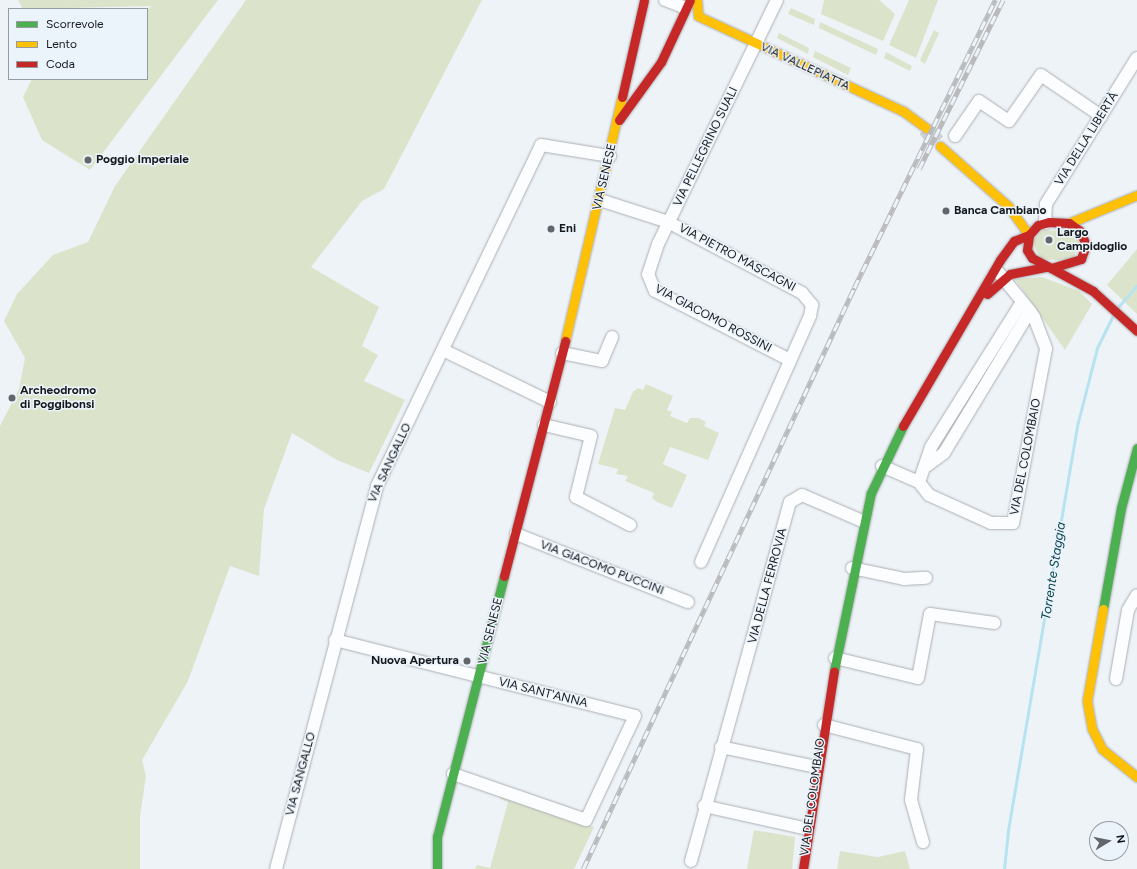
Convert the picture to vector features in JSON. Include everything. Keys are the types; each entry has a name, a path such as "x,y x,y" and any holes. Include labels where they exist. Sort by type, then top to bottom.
{"main road":[{"name":"VIA SENESE","path":"426,869 437,837 550,402 600,200 644,0"},
{"name":"VIA VALLEPIATTA","path":"697,0 695,10 698,16 755,44 903,111 926,128"},
{"path":"618,122 661,62 688,4"},
{"path":"630,59 638,75 661,62"},
{"path":"940,146 1008,206 1029,235 1029,254 1049,267 1093,291 1137,331"},
{"path":"1008,206 1045,223 1069,223 1137,195"},
{"path":"979,301 995,268 1014,241 1029,235 1045,223"},
{"path":"1069,223 1077,228 1085,240 1081,259 1093,291"},
{"path":"979,301 1004,278 1015,272 1049,267 1081,259"},
{"name":"VIA DEL COLOMBAIO","path":"802,869 835,658 862,521 882,466 915,404 979,301"},
{"path":"1136,451 1121,508 1087,701 1092,729 1102,749 1137,777"},
{"name":"VIA SENESE","path":"437,837 437,869"}],"street":[{"path":"665,0 688,4"},
{"name":"VIA PELLEGRINO SUALI","path":"648,272 668,222 777,0"},
{"name":"VIA DELLA LIBERTÀ","path":"1045,223 1046,204 1137,58"},
{"path":"954,136 978,101 1009,122 1040,75 1101,116"},
{"name":"VIA SANGALLO","path":"276,869 373,497 541,145 610,156"},
{"name":"VIA PIETRO MASCAGNI","path":"600,200 668,222 808,298 810,316 788,359"},
{"name":"VIA DEL COLOMBAIO","path":"882,466 919,482 929,495 982,521 1013,524 1045,355 1043,334 1030,311 995,268"},
{"name":"VIA GIACOMO ROSSINI","path":"648,272 655,291 788,359"},
{"path":"919,482 928,465 931,447 1022,302"},
{"path":"928,465 944,453 1030,311"},
{"path":"562,353 602,361 612,337"},
{"path":"443,350 550,402"},
{"path":"701,562 788,359"},
{"path":"544,425 591,436 576,497 630,525"},
{"name":"VIA DELLA FERROVIA","path":"691,861 704,806 765,603 790,502 802,495 862,521"},
{"name":"VIA GIACOMO PUCCINI","path":"516,534 688,602"},
{"path":"852,568 904,579 926,578"},
{"path":"1116,679 1128,610 1137,595"},
{"path":"835,658 918,678 930,614 994,623"},
{"name":"VIA SANT'ANNA","path":"335,640 635,716 586,820 453,774"},
{"name":"VIA DEL COLOMBAIO","path":"824,724 917,749 911,800 923,842"},
{"path":"721,747 817,767"},
{"path":"704,806 808,829"}],"green space":[{"path":"18,0 218,0 90,170 42,140 23,97 32,80 148,80 148,8 152,6 22,8"},
{"path":"246,0 482,0 384,189 362,201 311,267 379,307 362,346 378,355 364,381 405,400 369,473 337,460 292,433 264,509 259,576 230,566 188,681 142,760 146,776 140,816 140,869 0,869 0,426 19,389 25,358 4,321 17,294 53,255 88,242 115,186"},
{"path":"824,0 879,0 895,14 883,41 821,14"},
{"path":"909,0 938,0 916,58 889,45"},
{"path":"791,8 815,19 814,25 788,14"},
{"path":"820,22 878,49 876,55 819,28"},
{"path":"934,30 939,33 925,64 920,60"},
{"path":"779,33 809,48 808,54 777,38"},
{"path":"815,51 851,68 848,75 813,57"},
{"path":"886,52 912,66 910,71 884,58"},
{"path":"1042,230 1069,231 1080,243 1072,261 1041,259 1032,242"},
{"path":"1137,249 1137,314 1107,285"},
{"path":"1042,277 1079,291 1092,304 1065,350 1015,279"},
{"path":"646,384 673,396 667,410 672,412 670,416 687,423 690,418 698,418 706,422 704,426 719,433 708,460 670,447 663,464 687,475 672,508 657,502 652,498 654,493 625,481 628,476 616,474 618,469 598,464 615,408 625,410 633,392 638,388 643,390"},
{"path":"502,793 594,827 574,869 475,869 477,865 490,868 508,802 500,799"},
{"path":"754,830 795,837 792,869 747,869"},
{"path":"840,851 878,857 905,851 910,869 837,869"}],"waterway":[{"name":"Torrente Staggia","path":"1118,307 1137,285"},
{"name":"Torrente Staggia","path":"1004,869 1008,830 1078,422 1097,348 1113,315"}],"tunnel":[{"path":"926,128 940,146"}],"railway":[{"path":"583,869 854,288 995,0"},
{"path":"919,169 1003,0"}],"traffic: fast":[{"path":"834,671 871,493 903,426"},
{"path":"1103,609 1121,508 1137,448"},
{"path":"437,869 437,837 504,576"}],"traffic: slow":[{"path":"697,0 698,16 903,111 926,128"},
{"path":"565,341 622,97"},
{"path":"940,146 1008,206 1029,235"},
{"path":"1069,223 1137,195"},
{"path":"1103,609 1087,701 1092,729 1102,749 1137,777"}],"traffic: jam":[{"path":"622,97 644,0"},
{"path":"619,120 661,62 690,0"},
{"path":"1049,222 1069,223 1080,231 1086,245 1081,259 1051,268 1032,258 1027,250 1029,235 1038,225 1049,222"},
{"path":"903,426 1000,260 1014,241 1029,235"},
{"path":"987,294 1010,274 1046,267"},
{"path":"1051,268 1093,291 1137,331"},
{"path":"504,576 565,341"},
{"path":"803,869 834,671"}],"place":[{"name":"Poggio Imperiale","path":"88,160"},
{"name":"Banca Cambiano","path":"946,211"},
{"name":"Eni","path":"551,229"},
{"name":"Largo Campidoglio","path":"1049,240"},
{"name":"Archeodromo di Poggibonsi","path":"12,398"},
{"name":"Nuova Apertura","path":"467,661"}]}
